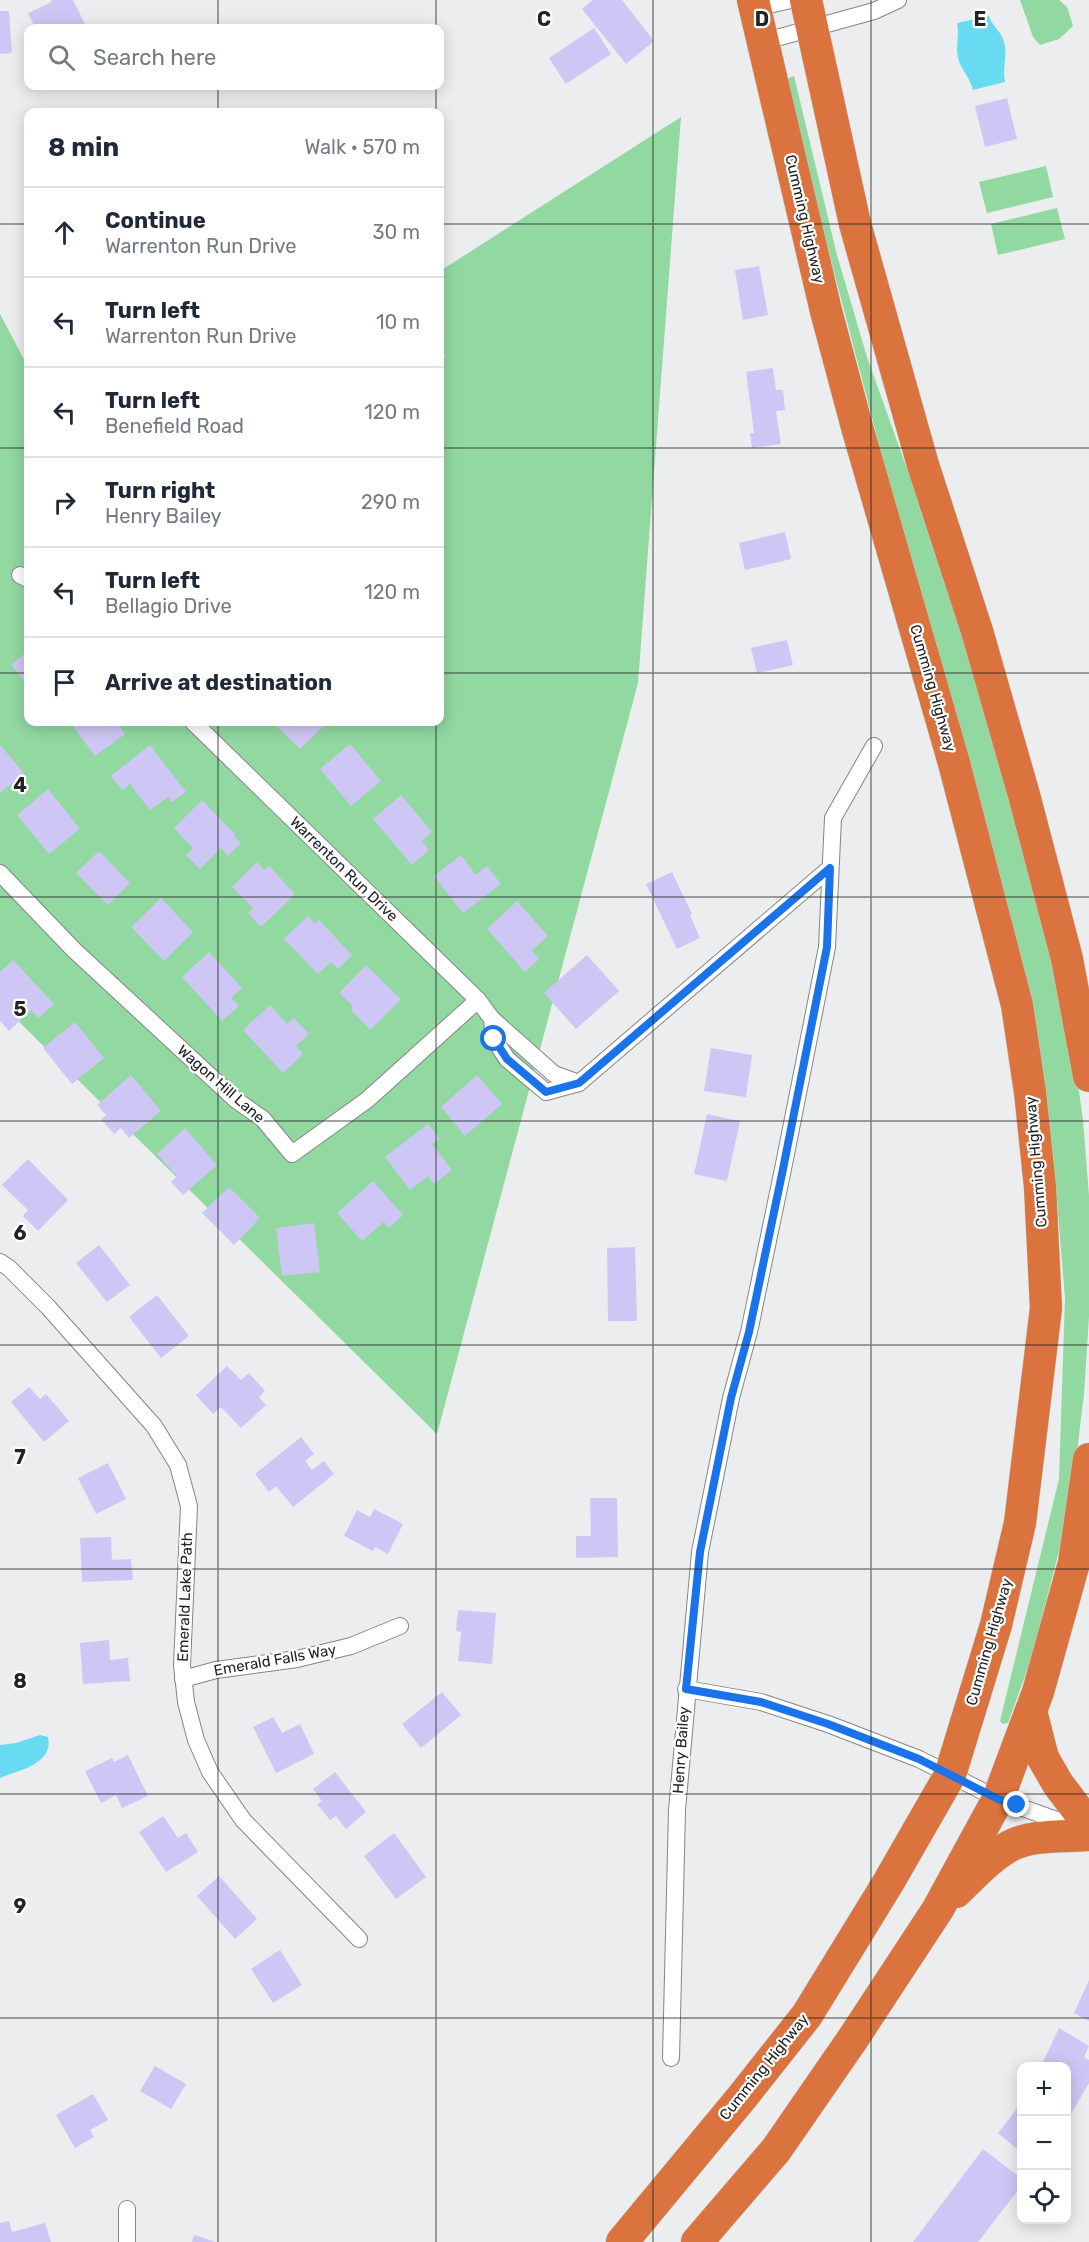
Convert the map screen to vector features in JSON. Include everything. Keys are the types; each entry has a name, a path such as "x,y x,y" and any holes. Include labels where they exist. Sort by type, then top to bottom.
{"highway":[{"name":"Cumming Highway","path":"622,2242 807,2015 888,1883 950,1775 996,1625 1020,1523 1046,1308 1040,1187 1030,1092 1014,994 954,763 857,427 829,321 754,4"},
{"path":"808,14 855,224 923,465 977,631 1024,795 1067,959 1089,1076"},
{"path":"697,2242 776,2150 852,2040 938,1909 998,1799 1031,1710 1074,1563 1089,1459"},
{"path":"1031,1710 1043,1758 1058,1784 1089,1825"},
{"path":"938,1909 1010,1845 1041,1838 1089,1834"}],"street":[{"path":"754,4 791,0"},
{"path":"762,42 808,14 874,11 898,0"},
{"name":"Warrenton Run Drive","path":"197,726 478,1000 492,1019 554,1074 579,1083"},
{"name":"Henry Bailey","path":"671,2058 676,1810 700,1552 731,1398 749,1332 781,1181 827,947 833,818 874,746"},
{"path":"579,1083 830,868"},
{"name":"Wagon Hill Lane","path":"0,873 74,950 236,1100 262,1119 292,1154 367,1100 478,1000"},
{"name":"Warrenton Run Drive","path":"492,1019 494,1039 507,1059 546,1092 579,1083"},
{"path":"507,1059 523,1046"},
{"name":"Emerald Lake Path","path":"0,1262 48,1307 154,1426 178,1465 189,1506 182,1665 186,1702 196,1740 210,1772 243,1820 359,1939"},
{"name":"Emerald Falls Way","path":"183,1678 216,1670 297,1659 351,1646 400,1626"},
{"path":"686,1689 761,1702 828,1724 919,1759 998,1799 1089,1834"},
{"path":"127,2209 127,2242"}],"green space":[{"path":"1020,0 1059,0 1067,7 1073,26 1059,39 1040,45 1033,37"},
{"path":"794,76 837,255 867,357 964,628 1030,866 1073,1049 1083,1120 1089,1196 1089,1316 1084,1394 1074,1476 1060,1547 1031,1659 1008,1723 1003,1724 1000,1721 1059,1479 1065,1298 1053,1153 1023,983 958,747 784,80"},
{"path":"681,117 638,683 437,1434 0,1003 0,314 24,359 24,726 444,726 444,268"},
{"path":"1046,166 1053,197 987,213 979,182"},
{"path":"1057,208 1065,239 998,255 991,224"}],"water":[{"path":"989,16 1004,42 1005,82 973,90 958,58 957,23"},
{"path":"40,1735 48,1737 46,1754 33,1765 0,1778 0,1745 16,1743"}],"building":[{"path":"51,0 73,0 85,24 33,24 28,13 52,2"},
{"path":"593,0 622,0 654,41 626,64 582,9"},
{"path":"0,11 9,11 12,53 0,54"},
{"path":"594,28 611,54 566,84 549,58"},
{"path":"1007,98 1017,139 985,147 975,106"},
{"path":"759,266 768,315 743,320 735,270"},
{"path":"773,368 776,390 783,390 785,410 776,411 781,444 752,448 750,433 754,433 746,372"},
{"path":"785,532 791,559 745,570 739,543"},
{"path":"787,640 793,665 757,673 751,648"},
{"path":"24,654 24,680 11,665"},
{"path":"73,726 119,726 125,734 95,756"},
{"path":"276,726 324,726 300,749"},
{"path":"350,744 381,781 351,806 320,769"},
{"path":"0,745 24,773 0,793"},
{"path":"150,745 186,792 172,802 168,797 150,810 130,784 122,790 111,776"},
{"path":"48,789 80,829 49,854 17,815"},
{"path":"401,795 432,832 422,841 429,850 412,865 373,819"},
{"path":"202,800 241,843 228,856 221,848 200,869 186,855 193,848 174,828"},
{"path":"99,851 130,883 108,905 76,873"},
{"path":"461,855 476,875 487,866 501,884 463,913 434,876"},
{"path":"257,862 264,870 269,866 295,894 261,927 248,913 253,908 232,887"},
{"path":"672,872 692,914 690,915 700,938 677,949 646,884"},
{"path":"161,898 193,932 164,961 131,927"},
{"path":"517,901 548,936 532,950 539,959 525,972 487,929"},
{"path":"308,916 315,924 319,920 352,955 338,969 331,962 318,974 284,939"},
{"path":"209,952 242,988 231,998 239,1006 222,1021 182,977"},
{"path":"587,955 619,991 576,1029 544,993"},
{"path":"13,960 54,1004 39,1018 31,1010 9,1031 0,1021 0,972"},
{"path":"366,965 401,999 370,1030 352,1011 352,1005 339,993"},
{"path":"270,1005 287,1024 294,1018 309,1034 296,1046 303,1054 283,1073 243,1030"},
{"path":"75,1022 104,1058 72,1084 43,1048"},
{"path":"711,1048 752,1055 746,1097 704,1091"},
{"path":"131,1075 161,1111 129,1138 121,1128 114,1134 101,1119 106,1115 97,1105"},
{"path":"477,1075 502,1104 465,1136 441,1107"},
{"path":"707,1114 740,1121 727,1181 694,1174"},
{"path":"428,1124 440,1139 432,1144 452,1170 434,1184 428,1176 410,1190 385,1157"},
{"path":"185,1128 217,1165 183,1195 171,1182 177,1176 157,1154"},
{"path":"28,1159 68,1200 38,1231 23,1216 28,1210 2,1185"},
{"path":"373,1181 403,1215 389,1228 384,1222 362,1241 337,1213"},
{"path":"229,1187 260,1218 234,1245 202,1213"},
{"path":"314,1223 320,1272 282,1276 276,1228"},
{"path":"99,1245 130,1285 107,1302 76,1263"},
{"path":"635,1247 637,1321 608,1321 607,1248"},
{"path":"157,1295 189,1336 161,1358 129,1317"},
{"path":"227,1366 241,1380 249,1373 265,1391 259,1397 266,1405 241,1428 221,1407 213,1414 196,1395"},
{"path":"29,1387 40,1399 46,1394 69,1421 44,1442 11,1402"},
{"path":"301,1437 314,1454 305,1461 312,1470 324,1461 334,1474 293,1507 276,1486 269,1492 255,1474"},
{"path":"108,1463 126,1499 96,1514 78,1478"},
{"path":"590,1498 617,1498 618,1557 576,1558 576,1536 591,1536"},
{"path":"374,1509 403,1524 388,1554 375,1547 373,1551 344,1536 357,1510 370,1517"},
{"path":"111,1537 112,1560 131,1559 133,1580 82,1582 80,1538"},
{"path":"458,1610 496,1613 492,1664 458,1661 461,1632 456,1631"},
{"path":"109,1640 110,1660 128,1658 130,1681 83,1684 80,1643"},
{"path":"442,1692 461,1715 421,1748 402,1724"},
{"path":"273,1717 282,1733 300,1724 314,1754 276,1773 253,1727"},
{"path":"128,1755 148,1796 122,1808 116,1795 101,1803 85,1771 112,1758 114,1762"},
{"path":"335,1772 366,1812 346,1829 336,1816 330,1820 317,1804 322,1801 313,1789"},
{"path":"163,1816 178,1838 186,1833 198,1852 166,1872 139,1832"},
{"path":"394,1833 426,1877 396,1899 364,1856"},
{"path":"219,1876 257,1919 235,1939 197,1896"},
{"path":"280,1950 302,1985 273,2003 251,1969"},
{"path":"1089,1980 1089,2021 1074,2013"},
{"path":"1059,2028 1089,2046 1084,2057 1089,2060 1089,2083 1071,2114 1071,2062 1043,2062"},
{"path":"155,2066 186,2084 171,2109 140,2091"},
{"path":"93,2094 108,2120 90,2130 94,2137 75,2148 56,2115"},
{"path":"1017,2108 1017,2149 998,2133"},
{"path":"983,2149 1017,2175 1017,2191 978,2242 913,2242"},
{"path":"9,2221 12,2232 45,2223 51,2242 0,2242 0,2223"},
{"path":"194,2235 216,2242 192,2242"}],"route":[{"path":"494,1039 507,1059 546,1092 579,1083 830,868 827,947 749,1332 731,1398 700,1552 686,1689 761,1702 828,1724 919,1759 998,1799 1017,1805"}]}
